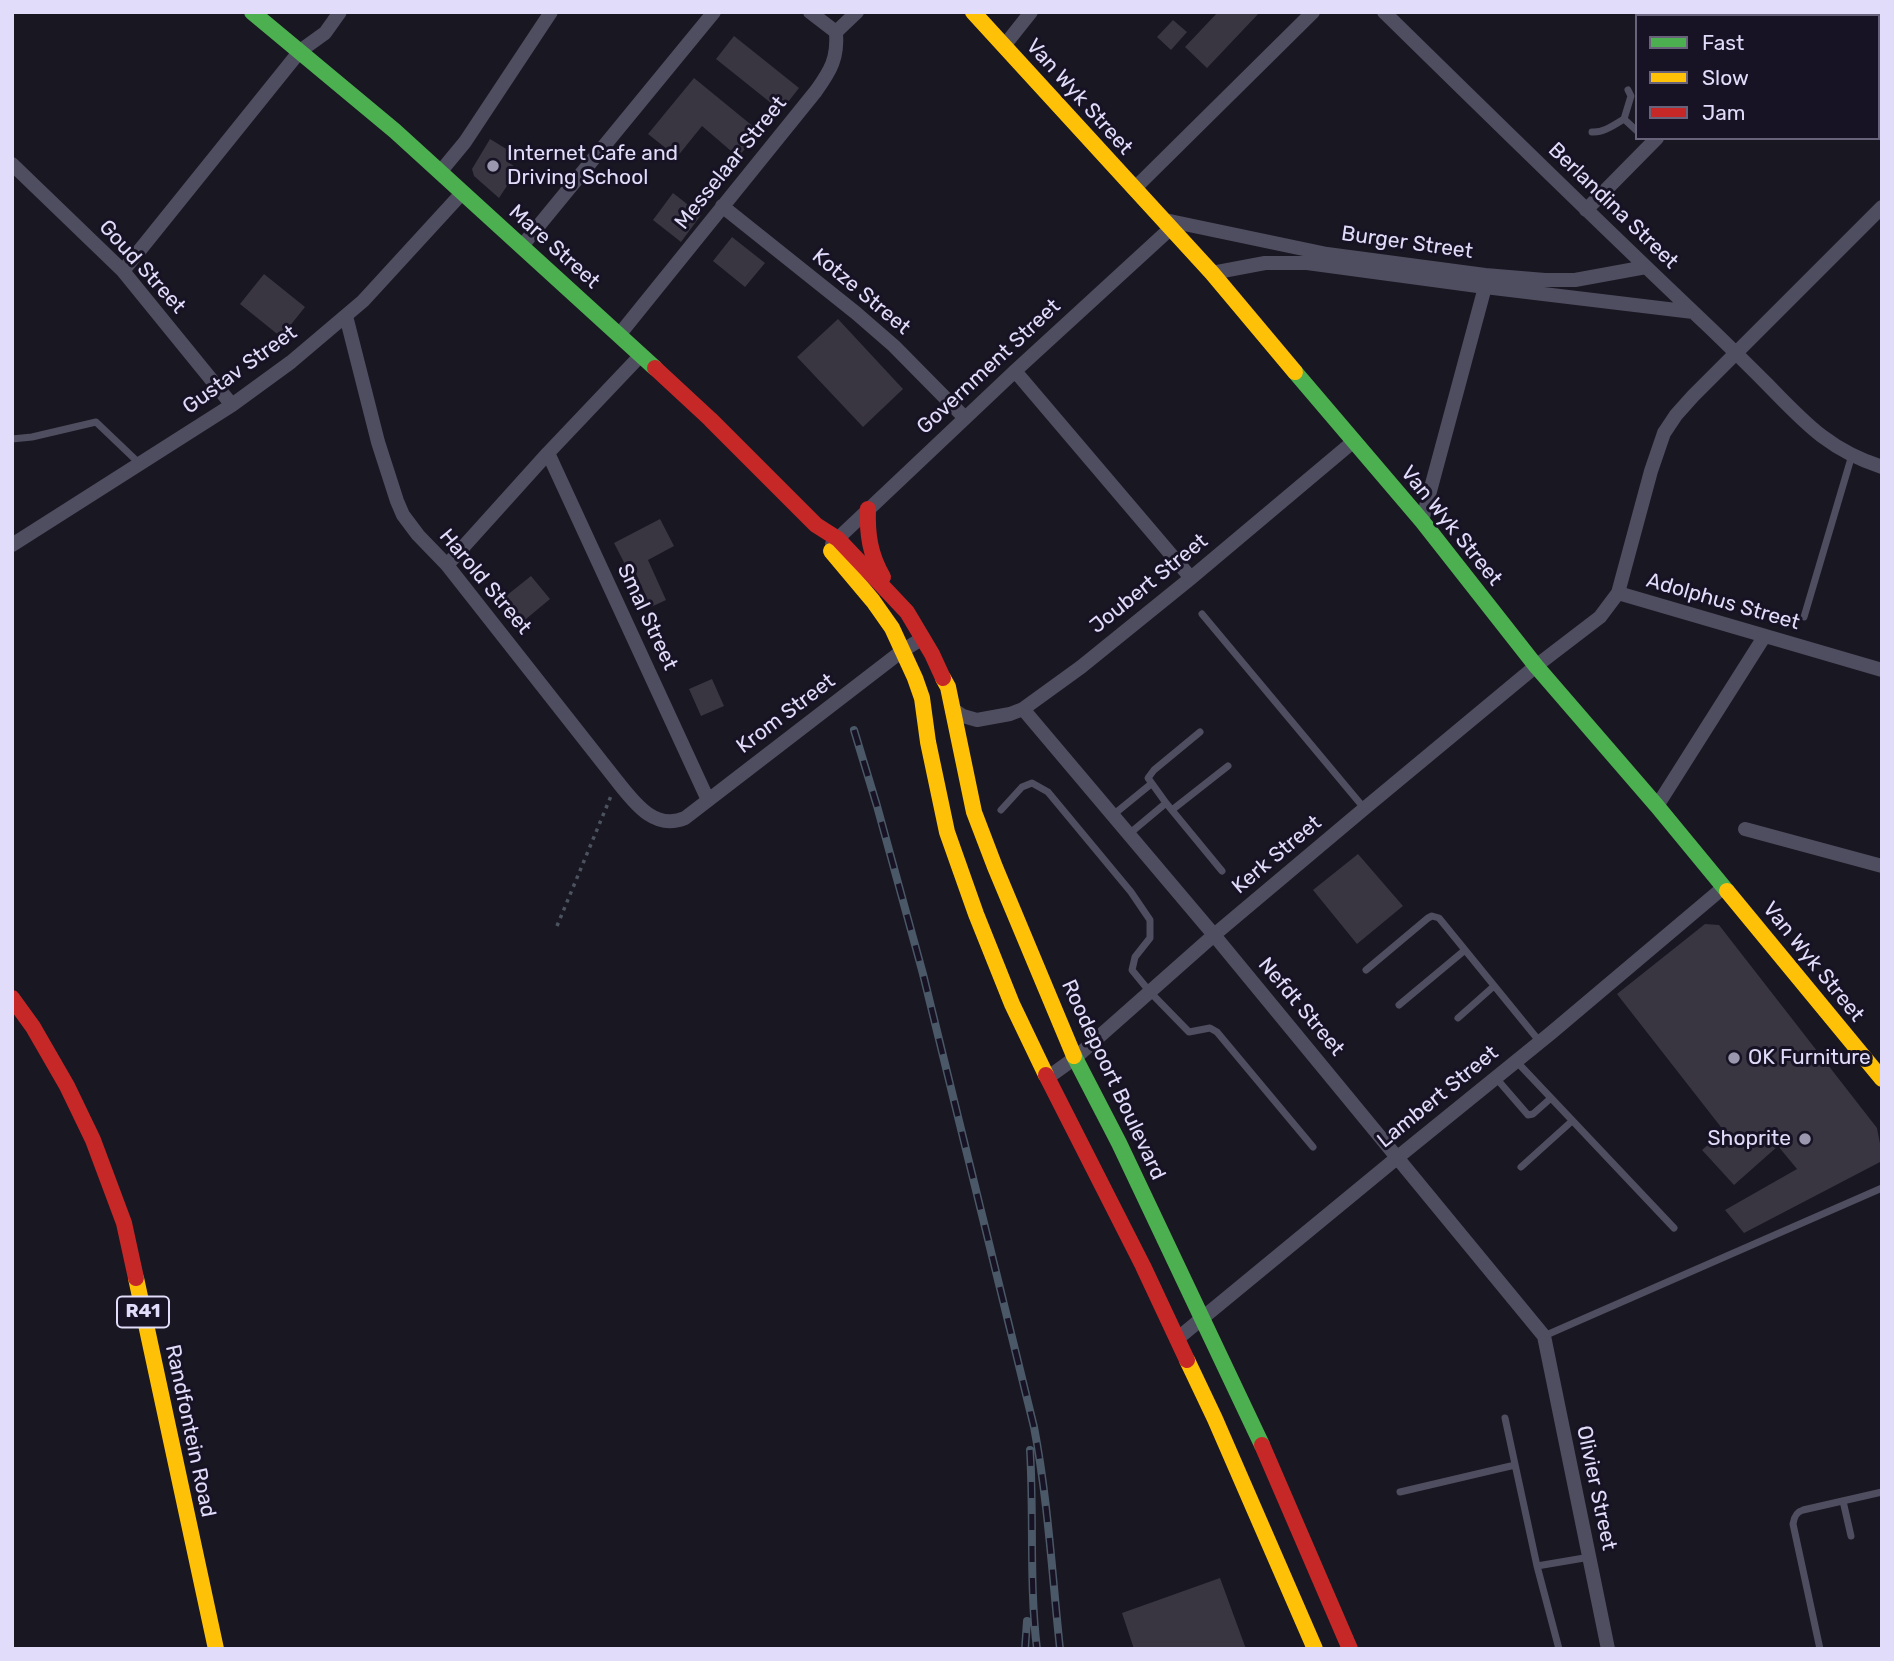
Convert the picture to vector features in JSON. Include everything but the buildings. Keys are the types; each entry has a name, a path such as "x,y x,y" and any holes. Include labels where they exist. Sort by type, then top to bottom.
{"street":[{"name":"Mare Street","path":"252,12 396,131 620,335 710,419 833,544"},
{"path":"123,271 300,51 325,33 340,12"},
{"path":"441,172 465,142 551,12"},
{"path":"522,246 714,12"},
{"path":"810,12 836,32 857,12"},
{"name":"Van Wyk Street","path":"973,12 1212,274 1422,521 1536,666 1657,806 1882,1079"},
{"path":"1004,46 1031,12"},
{"path":"1134,189 1313,12"},
{"name":"Berlandina Street","path":"1384,12 1813,431 1852,455 1882,467"},
{"name":"Messelaar Street","path":"620,335 722,206 798,116 825,78 836,55 836,32"},
{"path":"1586,210 1651,140"},
{"name":"Goud Street","path":"12,164 123,271 232,405"},
{"name":"Gustav Street","path":"12,545 232,405 291,362 363,301 463,192"},
{"name":"Kotze Street","path":"722,206 873,327 916,366 965,418"},
{"path":"1618,593 1651,471 1664,433 1676,415 1882,207"},
{"name":"Burger Street","path":"1168,224 1327,254 1485,275 1575,280 1646,267"},
{"name":"Government Street","path":"833,544 1168,224"},
{"name":"Burger Street","path":"1212,274 1265,263 1307,262 1693,312"},
{"path":"1422,521 1485,287"},
{"name":"Harold Street","path":"346,316 378,442 403,515 447,565 617,781 646,813 659,820 674,822"},
{"path":"447,565 641,355"},
{"path":"1015,371 1191,578"},
{"name":"Joubert Street","path":"954,710 963,716 977,719 1010,714 1023,709 1081,667 1191,578 1354,441"},
{"name":"Smal Street","path":"548,453 708,800"},
{"path":"868,509 869,549 878,570 907,612"},
{"path":"833,544 892,628 922,698 947,832 1012,1004 1046,1078 1143,1266 1215,1419 1315,1649"},
{"name":"Roodepoort Boulevard","path":"833,544 907,612 948,687 974,812 995,867 1075,1058 1119,1143 1264,1449 1350,1649"},
{"name":"Adolphus Street","path":"1536,666 1600,617 1618,593 1882,670"},
{"path":"1657,806 1764,637"},
{"name":"Krom Street","path":"674,822 685,818 902,651 923,638"},
{"name":"Kerk Street","path":"1046,1078 1075,1058 1214,935 1536,666"},
{"path":"922,698 954,710 941,749 938,788"},
{"name":"Nefdt Street","path":"1023,709 1214,935 1544,1336"},
{"path":"1745,830 1882,866"},
{"name":"Lambert Street","path":"1177,1339 1540,1042 1724,887"},
{"name":"Randfontein Road","path":"12,998 33,1027 67,1086 93,1140 124,1223 216,1649"},
{"name":"Olivier Street","path":"1544,1336 1608,1649"},
{"path":"1296,1607 1308,1649"}],"lane":[{"path":"1592,132 1597,133 1624,119 1631,96 1628,90"},
{"path":"1624,119 1635,129"},
{"path":"12,439 96,422 141,464"},
{"path":"1804,617 1852,455"},
{"path":"1202,614 1365,808"},
{"path":"1200,732 1148,778 1222,871"},
{"path":"1129,834 1228,766"},
{"path":"1001,810 1022,787 1032,783 1048,792 1131,892 1150,920 1150,938 1135,957 1132,970 1189,1032 1210,1028 1217,1032 1314,1147"},
{"path":"1113,815 1151,784"},
{"path":"1366,970 1432,916 1438,918 1540,1042"},
{"path":"1399,1005 1465,950"},
{"path":"1458,1018 1494,986"},
{"path":"1516,1061 1674,1228"},
{"path":"1495,1078 1528,1115 1533,1114 1551,1098"},
{"path":"1521,1167 1572,1121"},
{"path":"1544,1336 1882,1188"},
{"path":"1505,1418 1537,1566 1559,1649"},
{"path":"1400,1492 1515,1465"},
{"path":"1821,1649 1793,1524 1795,1516 1800,1511 1882,1492"},
{"path":"1843,1501 1851,1536"},
{"path":"1537,1566 1590,1557"}],"path":[{"path":"557,926 617,781"}],"railway":[{"path":"854,730 923,974 1034,1427 1046,1510 1060,1649"},
{"path":"1030,1450 1033,1599 1037,1649"},
{"path":"1025,1649 1027,1621"}],"traffic: fast":[{"path":"252,12 395,131 655,368"},
{"path":"1295,372 1422,521 1536,666 1727,891"},
{"path":"1074,1056 1119,1143 1262,1445"}],"traffic: slow":[{"path":"973,12 1212,273 1295,372"},
{"path":"831,551 892,628 915,678 922,698 928,742 947,832 1012,1004 1046,1075"},
{"path":"943,678 948,687 974,812 1074,1056"},
{"path":"1727,891 1882,1079"},
{"path":"136,1278 216,1649"},
{"path":"1187,1360 1315,1649"}],"traffic: jam":[{"path":"655,368 816,525 838,539 907,612 943,678"},
{"path":"868,509 870,544 883,577"},
{"path":"12,998 33,1027 67,1086 93,1140 124,1223 136,1278"},
{"path":"1046,1075 1143,1266 1187,1360"},
{"path":"1262,1445 1350,1649"}],"place":[{"name":"Internet Cafe and Driving School","path":"493,166"},
{"name":"OK Furniture","path":"1734,1058"},
{"name":"Shoprite","path":"1805,1139"}]}
